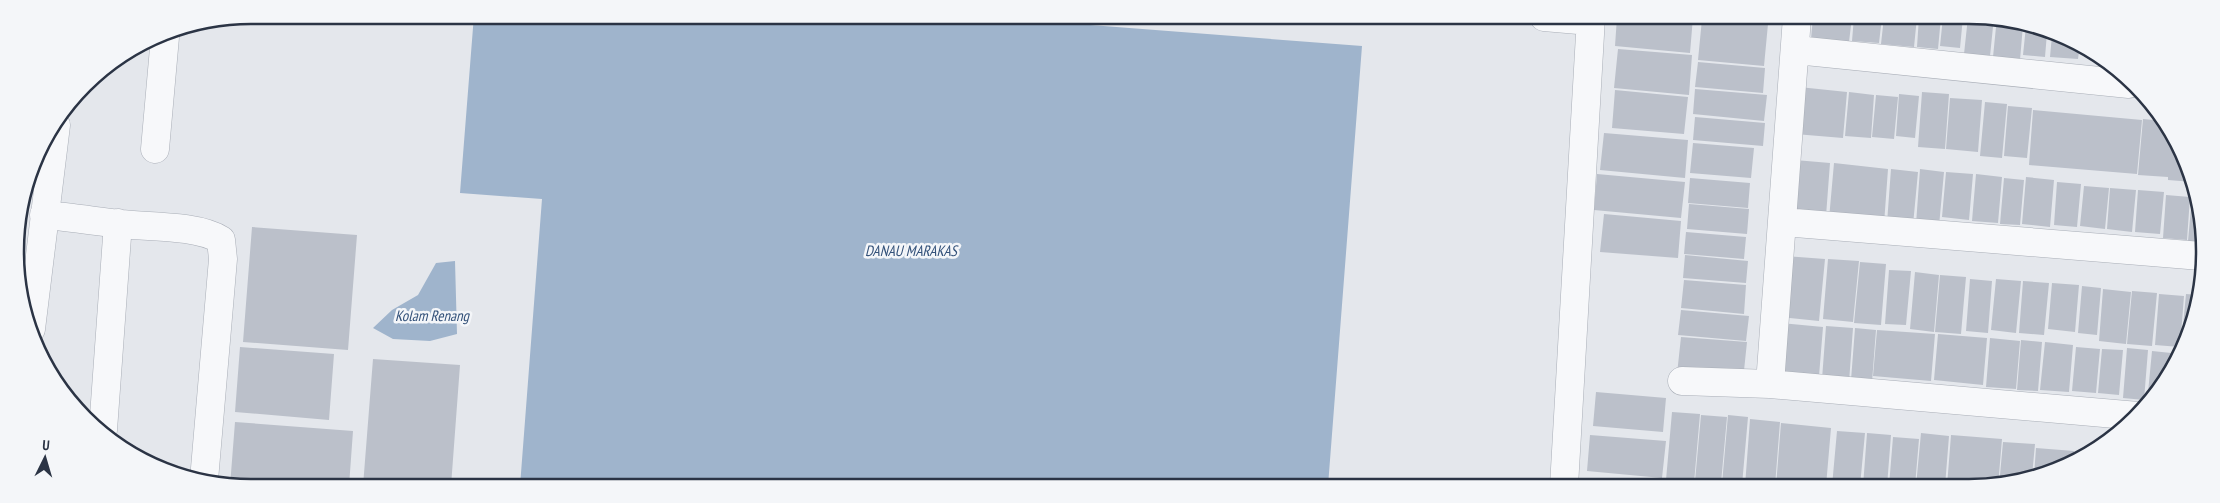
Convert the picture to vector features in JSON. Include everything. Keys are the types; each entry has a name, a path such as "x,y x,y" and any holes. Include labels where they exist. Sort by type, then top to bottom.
{"street":[{"path":"1564,479 1590,24"},
{"path":"1770,384 1797,24"},
{"path":"155,149 162,42"},
{"path":"1796,50 2123,83"},
{"path":"33,313 54,137"},
{"path":"44,215 82,217 118,224 205,232 221,240 223,259 204,474"},
{"path":"1783,222 2196,256"},
{"path":"103,425 118,224"},
{"path":"1682,381 1770,384 2128,415"}],"water":[{"name":"DANAU MARAKAS","path":"473,24 1077,24 1362,46 1329,479 521,479 542,199 460,193"},
{"name":"Kolam Renang","path":"455,261 457,334 430,341 393,339 373,328 392,310 418,295 436,263"}],"building":[{"path":"1617,24 1692,24 1690,53 1615,46"},
{"path":"1702,24 1768,24 1764,66 1698,60"},
{"path":"1812,24 1851,24 1849,42 1811,39"},
{"path":"1853,24 1881,24 1879,43 1852,41"},
{"path":"1883,24 1916,24 1914,47 1881,44"},
{"path":"1919,24 1940,24 1938,49 1917,47"},
{"path":"1942,24 1962,24 1960,48 1940,46"},
{"path":"1967,24 1993,25 1990,56 1964,54"},
{"path":"1996,26 2023,31 2020,60 1993,57"},
{"path":"2025,32 2047,38 2045,57 2023,55"},
{"path":"2052,39 2079,52 2078,59 2050,57"},
{"path":"1618,49 1692,55 1689,95 1614,88"},
{"path":"1698,62 1765,68 1763,93 1695,87"},
{"path":"1799,87 1847,92 1843,138 1795,134"},
{"path":"1695,89 1767,95 1764,121 1693,114"},
{"path":"1615,90 1688,97 1684,134 1612,128"},
{"path":"1849,92 1874,95 1871,138 1845,136"},
{"path":"1922,92 1949,94 1945,149 1918,147"},
{"path":"1899,94 1919,96 1915,138 1896,136"},
{"path":"1876,95 1898,97 1894,139 1872,137"},
{"path":"1950,98 1982,100 1978,152 1946,149"},
{"path":"1985,102 2007,104 2002,158 1980,156"},
{"path":"2008,106 2032,108 2027,158 2004,156"},
{"path":"2033,110 2142,120 2137,174 2029,165"},
{"path":"1695,117 1765,123 1763,146 1693,140"},
{"path":"2143,119 2154,120 2173,151 2185,181 2168,180 2168,177 2138,175"},
{"path":"1604,133 1688,140 1685,178 1600,170"},
{"path":"1693,143 1754,148 1751,178 1690,173"},
{"path":"1795,160 1830,163 1826,216 1791,213"},
{"path":"1834,163 1888,169 1884,224 1829,219"},
{"path":"1891,169 1918,172 1913,225 1887,223"},
{"path":"1920,169 1944,172 1939,226 1916,224"},
{"path":"1946,172 1973,174 1969,220 1942,217"},
{"path":"1597,174 1685,182 1681,218 1594,210"},
{"path":"1976,174 2002,177 1998,223 1972,221"},
{"path":"2026,177 2054,180 2050,227 2022,224"},
{"path":"1690,178 1750,183 1748,208 1688,203"},
{"path":"2004,178 2024,180 2020,225 2000,224"},
{"path":"2057,182 2081,184 2077,227 2054,225"},
{"path":"2084,186 2109,188 2105,229 2080,226"},
{"path":"2110,188 2136,190 2132,232 2107,229"},
{"path":"2138,190 2164,192 2160,234 2135,232"},
{"path":"2166,195 2189,197 2187,240 2163,238"},
{"path":"1689,204 1749,209 1747,234 1687,229"},
{"path":"2191,205 2196,242 2188,241"},
{"path":"1604,214 1681,221 1678,258 1600,252"},
{"path":"252,227 357,235 348,350 243,342"},
{"path":"1686,232 1746,237 1744,259 1684,254"},
{"path":"1685,255 1748,261 1746,283 1683,278"},
{"path":"1785,256 1825,259 1819,321 1780,317"},
{"path":"1828,259 1859,261 1853,322 1823,319"},
{"path":"1860,262 1886,264 1881,325 1854,323"},
{"path":"1889,270 1911,271 1906,325 1885,324"},
{"path":"1915,272 1939,275 1934,332 1910,329"},
{"path":"1940,275 1966,277 1961,334 1935,332"},
{"path":"1970,279 1992,281 1988,333 1966,331"},
{"path":"1996,279 2021,281 2016,333 1991,330"},
{"path":"1684,280 1746,285 1744,314 1681,308"},
{"path":"2023,281 2049,283 2044,335 2019,333"},
{"path":"2052,283 2079,285 2075,332 2048,329"},
{"path":"2082,286 2101,288 2097,335 2078,333"},
{"path":"2103,289 2131,292 2126,344 2099,341"},
{"path":"2132,291 2157,293 2152,346 2127,344"},
{"path":"2159,294 2184,296 2181,333 2175,347 2155,345"},
{"path":"2186,294 2192,294 2184,325 2183,328"},
{"path":"1681,310 1749,316 1746,341 1678,335"},
{"path":"1781,323 1823,327 1819,376 1777,372"},
{"path":"1826,326 1853,328 1849,382 1822,379"},
{"path":"1855,328 1876,330 1872,382 1851,380"},
{"path":"1877,330 1935,334 1931,381 1873,376"},
{"path":"1938,334 1987,338 1983,385 1934,380"},
{"path":"1681,337 1747,342 1743,380 1677,374"},
{"path":"1990,338 2020,341 2016,389 1986,387"},
{"path":"2021,340 2042,342 2038,391 2017,390"},
{"path":"2045,342 2073,345 2069,392 2040,390"},
{"path":"240,347 334,354 329,420 235,412"},
{"path":"2076,347 2100,349 2096,393 2072,391"},
{"path":"2127,348 2148,350 2144,396 2142,400 2123,398"},
{"path":"2102,349 2123,350 2119,395 2098,393"},
{"path":"2152,351 2172,353 2158,378 2148,391"},
{"name":"Kolam Renang","path":"373,359 460,365 452,479 364,479"},
{"path":"1596,392 1666,398 1663,432 1593,426"},
{"path":"1672,412 1700,414 1694,479 1666,479"},
{"path":"1701,415 1727,417 1721,479 1695,479"},
{"path":"1728,415 1748,417 1743,479 1722,479"},
{"path":"1750,419 1780,422 1776,479 1746,479"},
{"path":"235,422 353,431 350,479 231,478"},
{"path":"1781,423 1831,428 1827,479 1777,479"},
{"path":"1837,431 1865,433 1861,479 1833,479"},
{"path":"1867,433 1891,435 1888,479 1864,479"},
{"path":"1921,433 1949,436 1946,479 1917,479"},
{"path":"1590,435 1666,441 1662,478 1587,471"},
{"path":"1951,435 2002,439 1999,477 1948,479"},
{"path":"1893,437 1919,439 1916,479 1890,479"},
{"path":"2003,442 2035,444 2033,470 2000,477"},
{"path":"2036,448 2074,451 2074,453 2056,462 2034,469"}]}
